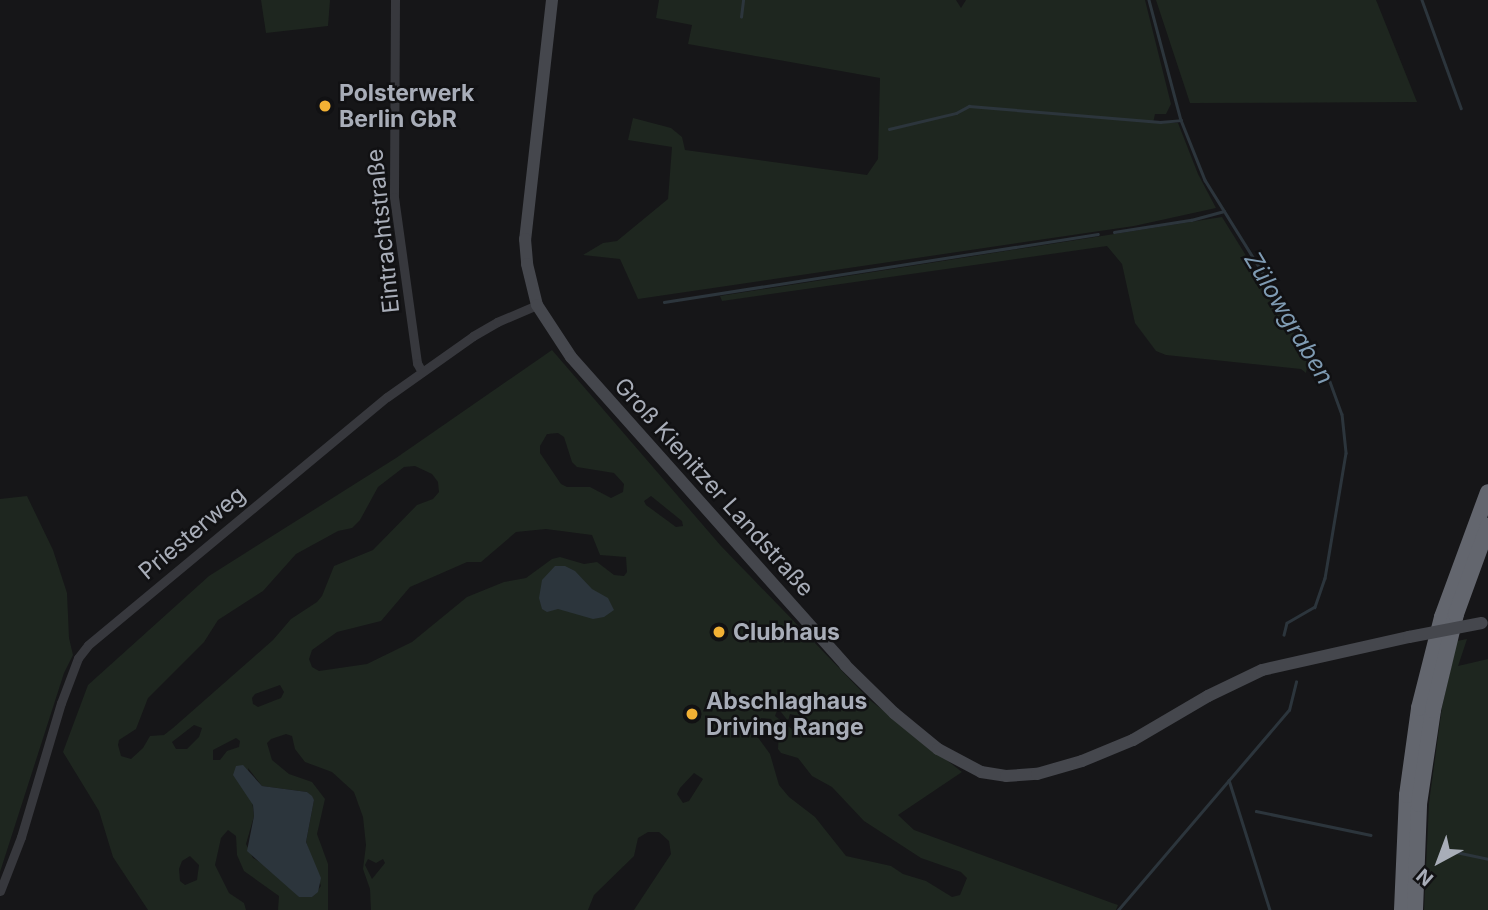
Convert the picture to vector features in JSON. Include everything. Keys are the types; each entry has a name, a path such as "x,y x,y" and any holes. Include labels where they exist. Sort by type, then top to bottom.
{"highway":[{"path":"1402,910 1407,795 1419,708 1442,617 1488,492"},
{"path":"1415,910 1419,804 1433,710 1456,614 1488,526"}],"main road":[{"name":"Groß Kienitzer Landstraße","path":"552,0 525,239 527,264 537,305 555,337 858,679 938,749 981,772 1023,776 1072,764 1133,740 1208,695 1254,673 1292,661 1485,622"}],"street":[{"name":"Eintrachtstraße","path":"395,0 394,197 417,363 422,372"},
{"name":"Priesterweg","path":"0,891 21,837 61,703 78,658 88,645 370,410 497,322 537,305"}],"shaded area":[{"path":"261,0 330,0 328,26 266,33"},
{"path":"659,0 956,0 961,8 966,0 1145,0 1171,104 1166,114 1155,114 1153,123 1178,123 1198,174 1216,208 1134,226 638,299 620,259 583,255 603,243 617,241 668,199 672,147 628,140 633,118 671,128 682,137 685,150 867,175 878,159 880,78 688,44 692,25 656,18"},
{"path":"1156,0 1376,0 1417,102 1190,103"},
{"path":"1222,217 1309,357 1306,373 1301,369 1166,355 1156,351 1135,323 1122,264 1107,246 722,301 720,296"},
{"path":"552,350 721,546 871,701 962,772 898,815 914,830 1118,905 1116,910 634,910 671,854 669,841 659,832 648,832 638,838 634,856 594,895 588,910 371,910 370,889 363,869 366,845 363,817 354,792 332,772 305,762 295,749 292,736 286,734 267,743 272,760 289,774 312,782 325,799 317,834 328,864 328,910 278,910 279,896 244,871 237,855 236,836 228,830 221,838 215,865 229,893 244,903 246,910 148,910 113,857 99,811 63,752 88,685 209,576 396,458","holes":["558,433 564,437 572,462 577,467 614,473 624,484 623,492 611,498 590,487 567,487 561,484 540,453 540,446 547,434","415,466 432,474 438,482 439,492 433,499 417,505 373,550 334,566 317,602 291,619 273,640 173,728 164,735 150,736 143,748 131,759 121,756 119,740 136,729 148,698 204,642 218,620 263,591 296,554 338,531 352,528 360,520 378,487 404,467","651,496 682,521 683,526 676,527 646,505 644,501","546,529 592,535 600,555 626,557 627,572 624,576 614,575 597,562 584,564 560,557 552,559 526,578 504,582 467,597 412,642 367,664 319,671 312,667 309,659 312,650 337,632 381,621 410,587 467,562 481,562 516,532","280,685 284,692 281,698 258,707 253,704 252,698 255,694","778,708 788,721 790,714 798,716 793,730 775,716","761,718 771,719 779,730 778,749 781,753 798,758 812,776 832,787 864,821 921,858 961,872 967,878 960,895 952,897 926,881 903,874 891,866 846,856 815,817 789,797 779,785 770,754 754,732","194,725 202,728 199,737 187,749 176,749 172,742","236,738 240,741 239,747 227,751 220,760 213,760 213,750","248,768 262,786 307,792 314,800 306,842 321,886 312,897 299,897 273,870 253,858 246,844 254,816","694,773 703,779 689,801 683,803 677,794","190,856 199,865 197,880 185,885 180,881 179,869 182,861","368,859 376,863 383,859 385,863 372,879 365,865"]},
{"path":"27,496 53,550 67,593 69,638 73,655 64,673 0,872 0,499"},
{"path":"555,566 565,566 575,571 592,589 608,598 614,610 604,617 593,619 558,609 547,612 542,609 539,598 542,580"},
{"path":"1467,639 1458,666 1488,659 1488,910 1424,910 1429,803 1442,707 1457,641"},
{"path":"243,765 262,786 307,792 312,796 314,800 306,842 321,878 318,892 312,897 299,897 247,851 254,816 253,805 233,775 236,766"}],"waterway":[{"path":"741,17 743,0"},
{"name":"Zülowgraben","path":"1149,0 1181,120 1205,180 1329,379 1342,414 1346,453 1325,578 1315,607 1287,623 1284,635"},
{"path":"1422,0 1461,108"},
{"path":"889,129 956,113 969,106 1160,122 1181,120"},
{"path":"1114,232 1191,220 1224,211"},
{"path":"664,302 1098,234"},
{"name":"Zülowgraben","path":"1118,910 1289,710 1296,682"},
{"path":"1229,780 1270,910"},
{"path":"1256,811 1371,835"},
{"path":"1456,852 1488,859"}],"place":[{"name":"Polsterwerk Berlin GbR","path":"325,106"},
{"name":"Clubhaus","path":"719,632"},
{"name":"Abschlaghaus Driving Range","path":"692,714"}]}
